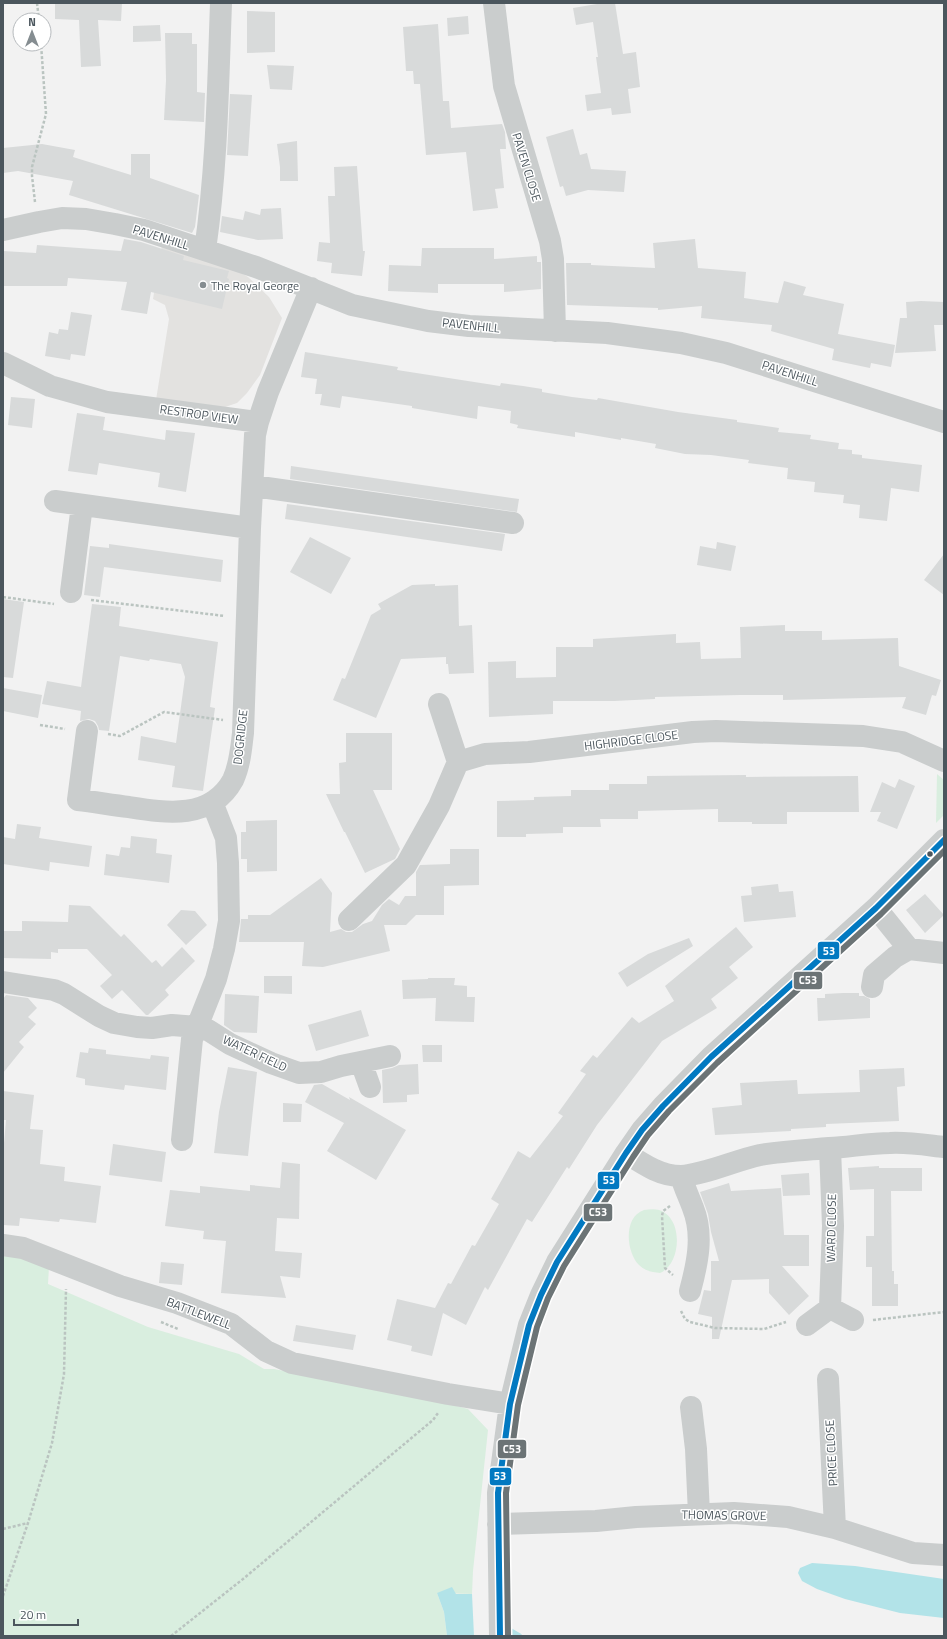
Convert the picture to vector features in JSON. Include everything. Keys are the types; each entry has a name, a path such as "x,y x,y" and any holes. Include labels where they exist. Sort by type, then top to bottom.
{"street":[{"path":"205,250 211,210 217,133 221,3"},
{"name":"PAVEN CLOSE","path":"494,3 504,86 550,242 553,259 555,331"},
{"name":"PAVENHILL","path":"3,230 62,218 86,219 115,224 144,230 256,267 352,304 428,321 469,326 607,333 642,337 726,352 944,422"},
{"path":"258,422 268,392 311,288"},
{"name":"RESTROP VIEW","path":"3,363 50,386 107,402 258,422"},
{"name":"DOGRIDGE","path":"87,732 78,800 168,813 186,812 212,802 224,793 236,771 241,751 250,528 255,434 258,422"},
{"path":"253,486 513,523"},
{"path":"54,501 250,528"},
{"path":"70,595 82,505"},
{"path":"349,920 406,865 439,806 458,762 439,704"},
{"name":"HIGHRIDGE CLOSE","path":"458,762 485,754 529,752 693,732 716,731 863,736 902,742 944,761"},
{"path":"182,1140 192,1039 216,979 224,949 229,921 226,838 212,802"},
{"path":"500,1636 498,1493 510,1404 529,1325 541,1294 557,1262 642,1130 686,1081 710,1057 876,908 944,840"},
{"path":"876,908 909,949"},
{"path":"872,987 874,975 896,957 909,949 944,953"},
{"name":"WATER FIELD","path":"3,982 54,990 64,994 99,1016 114,1023 152,1028 172,1025 197,1027 208,1030 230,1044 271,1063 299,1073 321,1072 390,1056"},
{"path":"361,1062 370,1087"},
{"path":"626,1153 647,1167 660,1172 681,1176 787,1150 892,1143 944,1147"},
{"name":"WARD CLOSE","path":"830,1148 833,1226 830,1308"},
{"path":"681,1176 693,1209 698,1236 696,1269 682,1284"},
{"name":"BATTLEWELL","path":"3,1245 23,1248 120,1286 177,1304 231,1324 266,1352 292,1363 448,1394 510,1404"},
{"path":"807,1325 830,1308 853,1320"},
{"name":"PRICE CLOSE","path":"828,1379 835,1528"},
{"path":"691,1407 696,1448 699,1514"},
{"name":"THOMAS GROVE","path":"498,1524 596,1521 636,1517 734,1513 788,1517 835,1528 913,1553 944,1555"}],"path":[{"path":"39,222 32,167 46,114 42,52"},
{"path":"3,597 59,604 68,600 70,595 247,619"},
{"path":"40,725 120,736 164,712 243,722"},
{"path":"675,1202 665,1209 662,1216 664,1268 682,1284"},
{"path":"3,1596 28,1523 52,1443 64,1374 67,1265"},
{"path":"853,1320 867,1321 944,1312"},
{"path":"171,1636 433,1420 446,1403 448,1394"},
{"path":"3,1529 28,1523"}],"shaded area":[{"path":"162,245 235,269 248,277 269,297 282,318 260,375 247,393 237,403 225,407 156,400 169,319 165,305 153,299"}],"green space":[{"path":"937,774 944,780 944,815 936,823"},
{"path":"655,1209 663,1211 671,1219 675,1226 677,1244 675,1254 667,1269 660,1273 649,1271 641,1267 631,1252 629,1244 630,1227 637,1214 644,1210"},
{"path":"3,1255 13,1255 49,1267 48,1284 148,1327 239,1354 264,1369 274,1369 446,1403 468,1409 488,1430 473,1571 472,1594 437,1593 444,1612 447,1636 3,1636"}],"water":[{"path":"812,1563 855,1566 944,1579 944,1618 900,1613 845,1599 817,1589 802,1581 798,1573 800,1568"},
{"path":"452,1587 456,1594 472,1594 474,1636 447,1636 444,1612 437,1593"}],"building":[{"path":"55,3 122,3 121,21 98,20 101,66 81,67 79,20 55,19"},
{"path":"603,3 615,3 623,54 636,52 640,87 628,89 631,113 612,115 611,108 587,111 585,95 601,93 596,57 598,57 593,22 576,25 573,8"},
{"path":"247,11 275,12 275,52 247,53"},
{"path":"468,16 469,34 448,36 447,18"},
{"path":"438,24 443,101 449,101 451,128 502,124 505,132 506,149 500,149 504,188 495,189 498,208 473,211 466,152 426,155 420,84 414,84 413,71 406,71 403,27"},
{"path":"160,25 161,41 133,42 133,26"},
{"path":"165,33 192,33 192,44 197,44 197,92 205,93 204,122 164,120 166,80"},
{"path":"267,65 294,66 292,90 270,89"},
{"path":"230,94 252,95 248,156 227,155"},
{"path":"573,129 580,155 587,153 591,169 626,171 624,192 588,190 566,196 563,186 560,187 546,137"},
{"path":"297,141 298,181 280,181 277,144"},
{"path":"42,144 75,150 73,157 131,175 131,154 150,154 150,178 199,195 195,227 192,233 69,195 73,181 18,171 3,173 3,148"},
{"path":"357,166 363,251 365,251 362,276 331,273 332,263 317,261 319,242 330,243 328,196 335,196 334,167"},
{"path":"281,208 283,239 258,240 220,232 222,216 243,220 245,211 260,215 261,209"},
{"path":"124,239 141,242 184,256 183,260 229,271 227,278 229,279 222,309 151,292 147,314 121,310 127,282 68,278 67,286 3,286 3,251 36,253 37,245 121,251"},
{"path":"695,239 698,268 746,272 744,298 778,303 784,281 806,287 803,295 844,304 838,334 895,345 891,367 871,363 870,368 832,360 834,349 771,331 772,325 701,318 702,306 658,310 658,308 567,305 566,263 591,263 591,265 655,268 653,243"},
{"path":"422,248 494,248 494,259 537,256 537,262 541,262 541,289 504,292 504,284 438,284 438,293 388,291 389,265 421,266"},
{"path":"906,302 944,302 944,325 934,325 936,351 895,353 900,318 907,318"},
{"path":"71,312 92,315 85,356 71,354 70,360 45,356 49,332 58,334 59,329 68,330"},
{"path":"305,352 398,367 397,370 500,386 501,383 523,386 542,389 542,392 597,400 598,398 678,412 737,420 737,422 779,428 778,432 811,435 810,439 839,443 838,449 852,450 852,454 862,455 862,458 922,465 919,492 891,488 887,521 859,518 860,505 843,503 844,495 814,492 815,482 787,479 788,468 748,463 749,460 711,455 685,454 655,448 656,444 621,438 621,440 575,432 575,437 517,428 518,425 510,423 511,411 478,406 477,419 412,408 412,406 342,396 340,408 320,405 322,394 315,394 317,379 301,377"},
{"path":"11,397 35,399 32,428 8,425"},
{"path":"77,413 105,417 103,430 165,440 166,430 195,433 186,492 158,487 160,473 99,463 97,475 68,471"},
{"path":"291,466 519,499 517,512 290,479"},
{"path":"287,504 505,534 502,551 285,519"},
{"path":"310,537 351,558 331,594 290,572"},
{"path":"717,542 736,546 731,571 697,565 700,546 716,549"},
{"path":"109,544 223,560 221,582 104,567 100,597 84,595 90,546 109,548"},
{"path":"944,554 944,595 924,580"},
{"path":"435,584 435,586 458,585 459,626 472,625 474,673 449,674 448,664 446,664 446,657 401,659 376,718 333,700 342,678 345,679 371,615 381,609 378,604 412,585"},
{"path":"3,599 24,602 13,678 3,677"},
{"path":"92,604 121,607 119,626 218,642 210,707 215,708 203,791 172,787 175,766 138,760 141,736 176,743 185,677 181,664 120,656 109,731 99,730 95,721 89,719 80,721 81,711 42,704 47,681 81,687"},
{"path":"785,625 785,631 822,631 822,640 898,638 899,666 941,680 936,696 932,695 926,715 902,708 906,697 783,700 783,695 740,695 655,697 655,699 614,701 553,701 553,714 489,717 488,662 516,661 516,678 556,677 556,647 593,647 593,639 676,634 676,643 700,642 701,659 741,658 740,627"},
{"path":"3,688 42,695 38,718 3,711"},
{"path":"346,733 392,733 392,790 373,790 400,849 395,859 365,873 326,794 340,794 339,763 346,762"},
{"path":"746,775 746,777 858,776 859,812 787,812 787,824 752,824 752,822 718,822 718,809 638,811 638,819 600,819 601,827 563,827 563,833 526,834 526,837 497,837 497,801 534,800 534,797 571,796 571,790 609,790 609,784 647,784 647,776"},
{"path":"899,779 915,786 897,829 877,821 881,812 870,812 882,782 895,788"},
{"path":"277,820 277,871 247,872 247,859 241,859 241,832 246,832 246,821"},
{"path":"17,824 41,827 39,838 92,846 89,867 50,862 49,871 3,864 3,837 15,839"},
{"path":"131,836 157,839 156,853 172,855 169,883 104,875 106,854 119,856 121,847 130,848"},
{"path":"450,849 479,849 479,885 444,886 444,915 416,915 406,925 384,925 390,951 323,967 302,966 304,942 239,942 241,919 248,919 248,915 270,915 321,878 332,893 330,932 341,929 346,932 352,932 363,924 372,921 382,905 389,899 399,905 405,896 416,896 416,872 420,865 450,864"},
{"path":"778,884 779,892 793,891 796,917 744,922 741,896 752,895 751,887"},
{"path":"925,894 944,915 925,933 906,910"},
{"path":"69,905 90,906 121,937 124,934 152,963 156,960 162,967 182,947 195,961 165,990 169,995 148,1015 146,1015 122,990 112,999 100,986 112,975 87,949 58,949 58,953 51,952 51,959 3,958 3,931 22,931 22,921 68,922"},
{"path":"181,910 195,911 207,925 186,945 167,925"},
{"path":"736,927 753,947 729,967 738,978 711,999 717,1008 662,1041 597,1125 569,1169 567,1167 532,1222 527,1219 488,1290 485,1287 466,1325 443,1313 432,1356 411,1351 412,1346 387,1340 397,1299 435,1308 448,1283 451,1284 472,1245 475,1246 499,1204 491,1199 518,1151 530,1158 563,1116 558,1113 586,1074 580,1071 593,1055 597,1058 632,1017 639,1023 674,1001 665,986"},
{"path":"689,938 693,946 627,987 618,973 648,954"},
{"path":"264,976 292,976 292,994 264,993"},
{"path":"455,978 454,985 467,986 467,997 475,997 474,1022 435,1021 436,998 403,999 402,980"},
{"path":"859,993 859,996 864,996 870,999 870,1018 818,1021 817,998 825,998 825,994"},
{"path":"225,994 259,996 257,1033 234,1032 224,1025"},
{"path":"6,995 28,998 37,1008 28,1017 36,1024 19,1042 24,1047 3,1073 3,999"},
{"path":"361,1010 369,1036 316,1051 308,1025"},
{"path":"422,1045 442,1045 442,1062 423,1062"},
{"path":"89,1048 106,1050 106,1054 150,1059 151,1055 169,1057 166,1090 125,1085 124,1090 85,1085 85,1079 76,1077 80,1052 88,1053"},
{"path":"418,1064 419,1094 407,1095 407,1102 383,1103 382,1070 399,1065"},
{"path":"228,1067 257,1072 248,1156 214,1153 219,1112"},
{"path":"904,1068 905,1086 897,1087 899,1121 826,1124 826,1127 791,1129 791,1131 715,1135 712,1108 742,1105 740,1083 797,1080 798,1094 860,1092 859,1070"},
{"path":"322,1084 350,1100 349,1097 406,1130 376,1180 327,1151 344,1123 305,1102 314,1085"},
{"path":"3,1091 34,1095 30,1129 43,1130 40,1164 65,1167 64,1181 101,1186 96,1223 60,1219 59,1222 20,1218 19,1226 3,1225 3,1155 6,1120 3,1120"},
{"path":"283,1103 302,1104 301,1122 283,1122"},
{"path":"113,1144 166,1152 162,1182 109,1175"},
{"path":"282,1162 300,1164 299,1219 277,1218 275,1251 302,1253 300,1278 280,1276 286,1298 221,1293 226,1241 203,1239 204,1231 165,1226 170,1190 200,1193 200,1186 250,1191 250,1185 280,1188"},
{"path":"879,1166 879,1168 922,1168 922,1191 891,1191 892,1271 894,1271 894,1284 898,1284 898,1306 872,1306 872,1267 866,1267 866,1236 874,1236 874,1189 850,1190 848,1168"},
{"path":"809,1173 810,1195 783,1196 781,1175"},
{"path":"729,1183 731,1191 781,1188 784,1235 809,1235 809,1266 782,1266 809,1296 789,1315 769,1293 769,1279 732,1280 719,1339 712,1339 712,1317 698,1314 704,1290 711,1291 711,1261 719,1261 708,1214 700,1192"},
{"path":"161,1262 184,1264 182,1285 159,1283"},
{"path":"296,1325 356,1335 353,1350 293,1341"}],"waterway":[{"path":"505,1628 519,1636"}],"transit line":[{"name":"53","path":"500,1636 498,1493 510,1404 529,1325 541,1295 557,1262 626,1153 642,1130 663,1106 711,1057 876,908 944,840"},
{"name":"C53","path":"508,1636 506,1493 518,1405 537,1327 548,1298 564,1266 633,1157 648,1135 669,1111 717,1063 881,914 944,851"}],"place":[{"name":"The Royal George","path":"203,285"}]}
